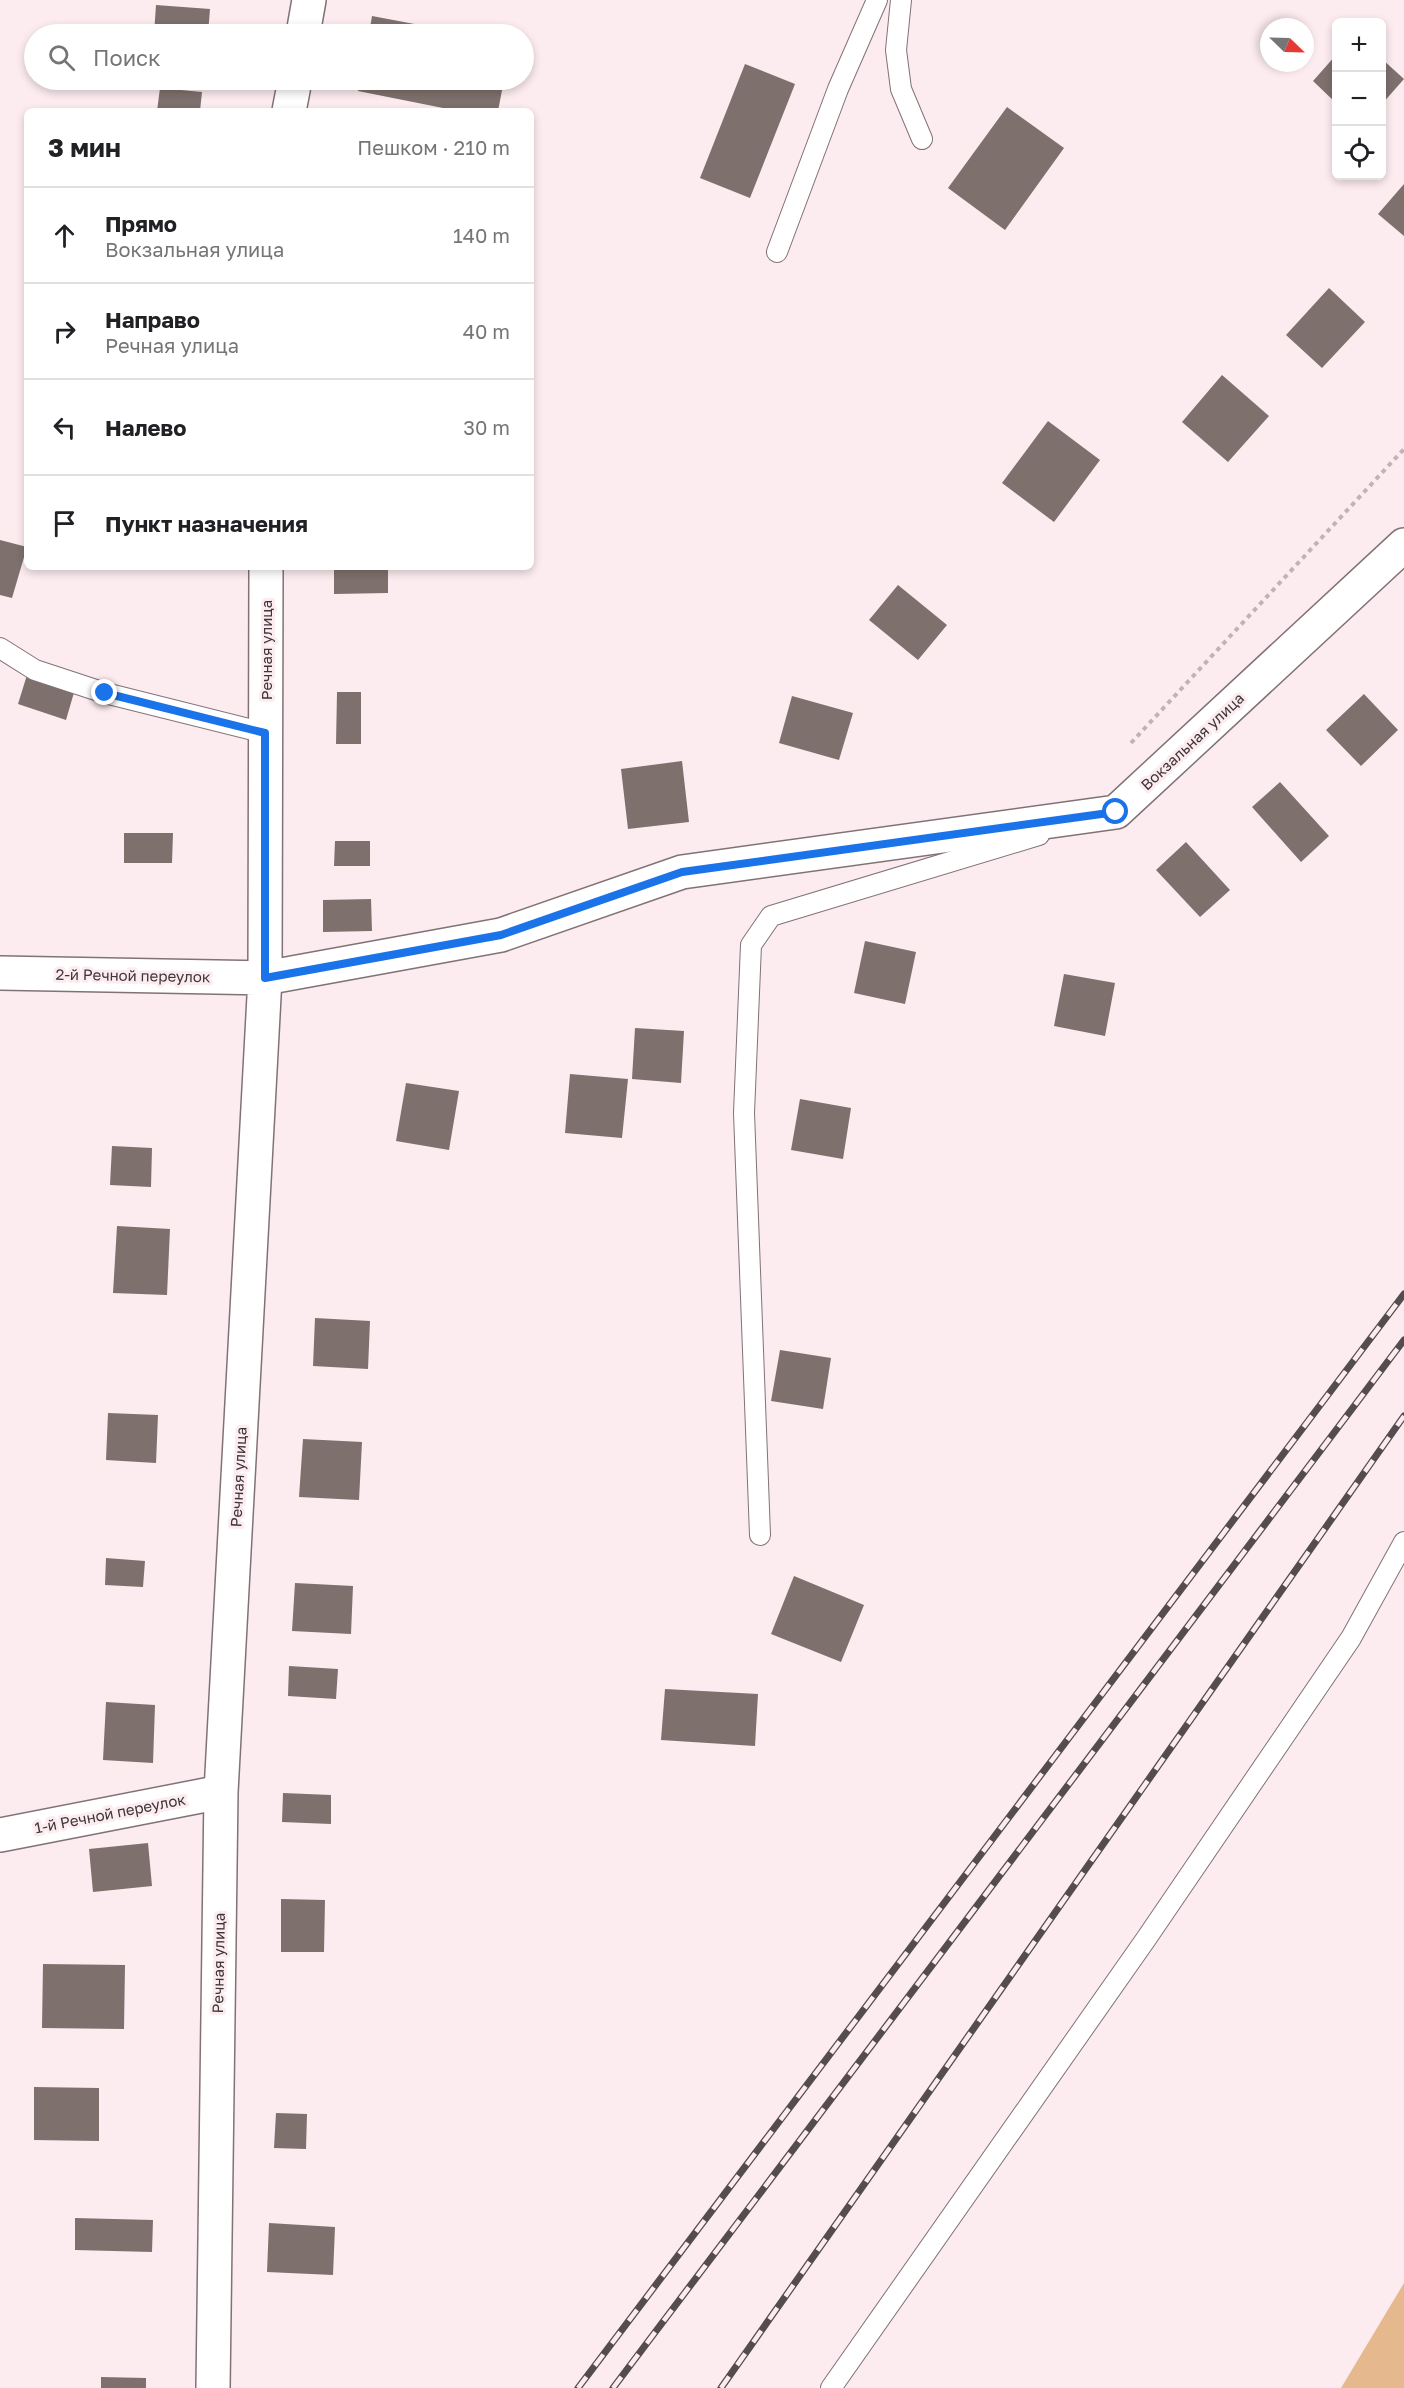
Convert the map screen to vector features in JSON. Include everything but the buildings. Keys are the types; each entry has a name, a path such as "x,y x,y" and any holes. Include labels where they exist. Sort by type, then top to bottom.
{"street":[{"path":"305,24 309,0"},
{"path":"290,108 293,90"},
{"name":"Вокзальная улица","path":"1116,812 1404,545"},
{"name":"Речная улица","path":"213,2388 220,1792 265,978 266,570"},
{"path":"265,978 501,935 682,872 1116,812"},
{"name":"2-й Речной переулок","path":"0,973 265,978"},
{"name":"1-й Речной переулок","path":"0,1835 220,1792"}],"lane":[{"path":"777,252 838,89 877,0"},
{"path":"901,0 896,50 901,89 922,139"},
{"path":"0,648 35,670 95,689 265,733"},
{"path":"760,1535 744,1113 751,945 771,916 1116,812"},
{"path":"831,2388 1146,1939 1344,1647 1404,1542"}],"path":[{"path":"1125,748 1404,449"}],"shaded area":[{"path":"1404,2283 1404,2388 1341,2388"}],"railway":[{"path":"578,2388 1404,1294"},
{"path":"613,2388 1404,1340"},
{"path":"721,2388 1404,1416"}],"route":[{"path":"105,693 265,733 265,978 501,935 682,872 1116,812"}]}
